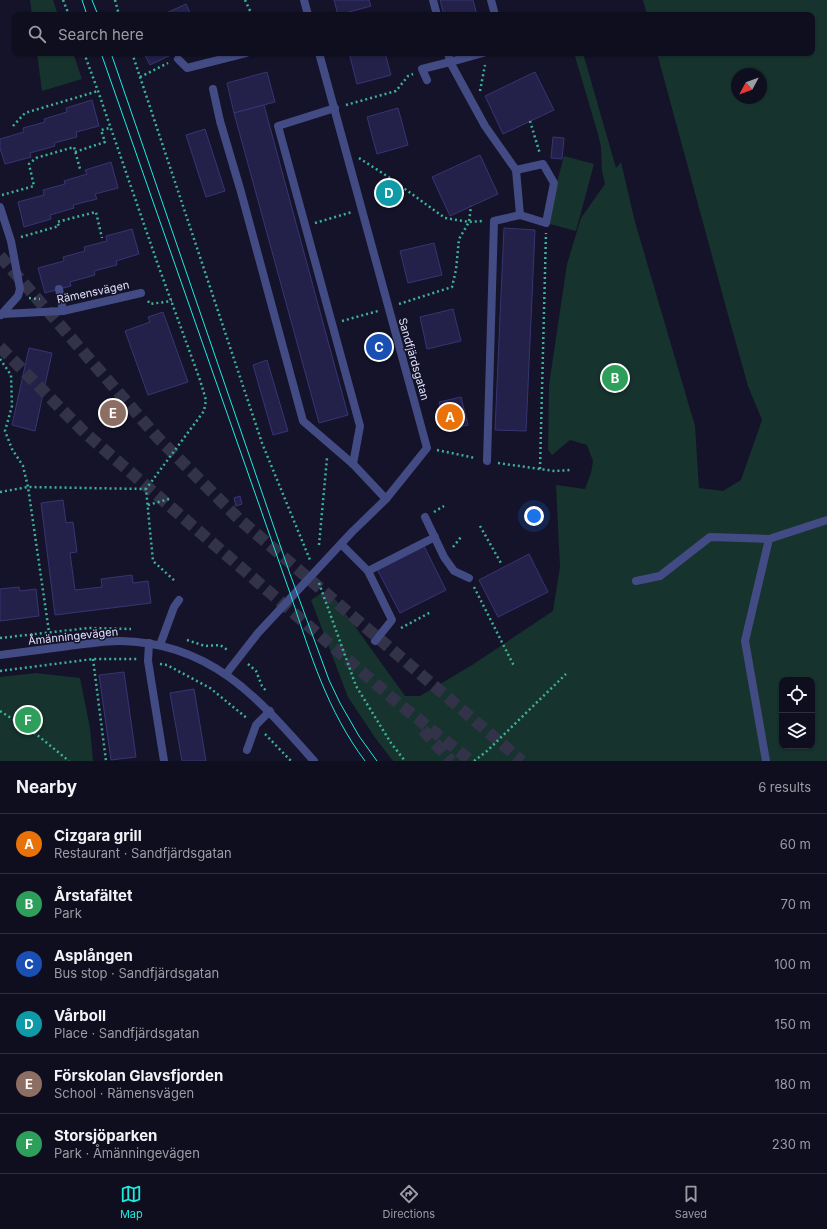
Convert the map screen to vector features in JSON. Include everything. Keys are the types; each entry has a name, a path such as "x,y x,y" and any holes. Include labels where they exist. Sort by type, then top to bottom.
{"street":[{"path":"304,0 307,12"},
{"path":"433,0 436,12"},
{"path":"491,0 494,12"},
{"path":"178,59 187,68 234,56"},
{"name":"Sandfjärdsgatan","path":"226,674 258,633 341,544 386,499 427,448 320,56"},
{"path":"449,56 450,62 485,126 516,170 520,215"},
{"path":"427,80 422,68 485,56"},
{"path":"213,90 220,121 241,192 303,421 353,464 386,499"},
{"path":"335,108 278,126 360,426 353,464"},
{"path":"487,461 494,221 520,215 546,223 554,183 542,164 516,170"},
{"path":"0,207 11,240 20,290 18,296"},
{"path":"59,289 64,311"},
{"name":"Rämensvägen","path":"1,315 64,311 141,294"},
{"name":"Rämensvägen","path":"1,315 18,296"},
{"path":"425,517 444,557 454,571 469,578"},
{"path":"636,581 660,576 710,536 769,539 827,520"},
{"path":"368,571 435,537"},
{"path":"766,761 745,642 769,539"},
{"path":"341,544 368,571 392,620 375,641"},
{"path":"160,645 174,607 179,600"},
{"name":"Åmänningevägen","path":"0,655 120,641 160,645 190,655 204,661 226,674 253,695 270,711 314,761"},
{"path":"149,643 148,661 164,761"},
{"path":"247,750 256,725 270,711"}],"path":[{"path":"63,0 68,12"},
{"path":"114,0 119,12"},
{"path":"245,0 251,12"},
{"path":"85,56 206,400 204,411 146,489 153,561 176,582"},
{"path":"133,56 262,443 315,572 356,686 391,744 406,761"},
{"path":"476,109 485,56"},
{"path":"140,77 178,59"},
{"path":"335,108 396,91 408,76 422,68"},
{"path":"13,126 25,113 98,90"},
{"path":"530,121 542,164"},
{"path":"75,152 105,142 101,130 110,128"},
{"path":"0,196 34,186 29,164 36,158 74,146 80,169"},
{"path":"346,149 387,176 445,218 469,222 494,221"},
{"path":"332,324 388,308 452,287 456,270 459,239 469,222 472,206"},
{"path":"305,225 362,208"},
{"path":"11,240 59,226 57,222 96,212 102,238"},
{"path":"540,469 546,223"},
{"path":"141,294 150,304 172,301"},
{"path":"18,296 47,300"},
{"path":"0,359 11,376 12,406 5,431 12,449 23,466 28,487 49,632"},
{"path":"318,545 329,444"},
{"path":"0,492 28,487 146,489"},
{"path":"148,505 169,499"},
{"path":"480,526 501,563"},
{"path":"469,578 514,666"},
{"path":"93,659 106,761"},
{"path":"474,761 487,751 566,674"},
{"path":"0,711 36,734 70,761"}],"green space":[{"path":"30,0 53,0 57,12 32,12"},
{"path":"643,0 827,0 827,761 393,761 376,739 348,697 311,600 323,592 336,600 405,696 420,696 472,665 553,611 560,567 556,485 585,489 591,473 593,461 587,445 570,440 552,455 548,450 549,385 567,264 581,218 605,184 598,134 575,56 584,56 616,168 621,162 635,222 695,426 699,488 723,491 741,480 762,420 748,386 658,56 815,56 815,12 646,12"},
{"path":"37,56 74,56 82,79 42,91"},
{"path":"564,156 594,164 576,231 546,223"},
{"path":"36,673 80,678 90,728 93,761 0,761 0,677"}],"building":[{"path":"334,0 369,0 371,6 349,12 337,12"},
{"path":"440,0 473,0 476,12 443,12"},
{"path":"186,4 190,12 169,12"},
{"path":"146,56 169,56 150,65"},
{"path":"350,56 386,56 391,75 357,84"},
{"path":"267,72 275,102 234,113 227,83"},
{"path":"535,72 554,110 503,134 485,96"},
{"path":"92,100 99,126 76,132 77,137 54,143 55,146 30,153 31,157 5,164 0,148 0,139 24,132 23,128 45,122 44,119 67,112 66,108"},
{"path":"264,105 348,415 319,423 234,113"},
{"path":"398,108 408,145 377,154 367,117"},
{"path":"205,129 225,191 206,197 186,135"},
{"path":"553,137 564,138 562,159 551,158"},
{"path":"480,155 498,194 450,216 432,177"},
{"path":"111,162 118,188 95,194 97,199 73,205 74,208 50,215 51,219 24,227 18,202 44,195 43,190 65,184 64,181 87,174 85,170"},
{"path":"504,228 535,230 526,431 495,430"},
{"path":"132,229 139,254 116,261 117,265 94,271 95,275 70,282 71,286 45,293 38,268 64,261 63,257 85,251 84,247 107,241 106,236"},
{"path":"434,243 442,275 408,283 400,251"},
{"path":"453,309 461,341 427,349 420,317"},
{"path":"163,312 188,382 148,395 125,331 150,322 148,317"},
{"path":"29,348 52,353 35,431 12,425"},
{"path":"267,360 288,431 273,435 253,365"},
{"path":"461,397 468,425 446,430 439,402"},
{"path":"240,496 242,504 236,506 234,498"},
{"path":"63,500 66,523 73,522 77,552 70,553 75,590 102,587 101,579 132,575 133,583 148,581 151,603 55,615 41,503"},
{"path":"424,546 446,590 400,613 377,569"},
{"path":"529,554 548,592 498,617 479,580"},
{"path":"19,587 20,591 36,589 39,616 0,621 0,589"},
{"path":"124,672 136,757 111,760 99,675"},
{"path":"194,689 206,761 182,761 170,693"}],"tunnel":[{"path":"0,256 158,438 239,519 522,761"},
{"path":"0,347 85,433 398,703 471,761"},
{"path":"423,730 451,761"}],"tram line":[{"path":"82,0 86,12"},
{"path":"92,0 97,12"},
{"path":"102,56 313,661 340,722 365,761"},
{"path":"112,56 290,574 329,680 359,736 377,761"}],"place":[{"name":"Vårboll","path":"389,193"},
{"name":"Asplången","path":"379,347"},
{"name":"Årstafältet","path":"615,378"},
{"name":"Förskolan Glavsfjorden","path":"113,413"},
{"name":"Cizgara grill","path":"450,417"},
{"name":"Storsjöparken","path":"28,720"}]}
